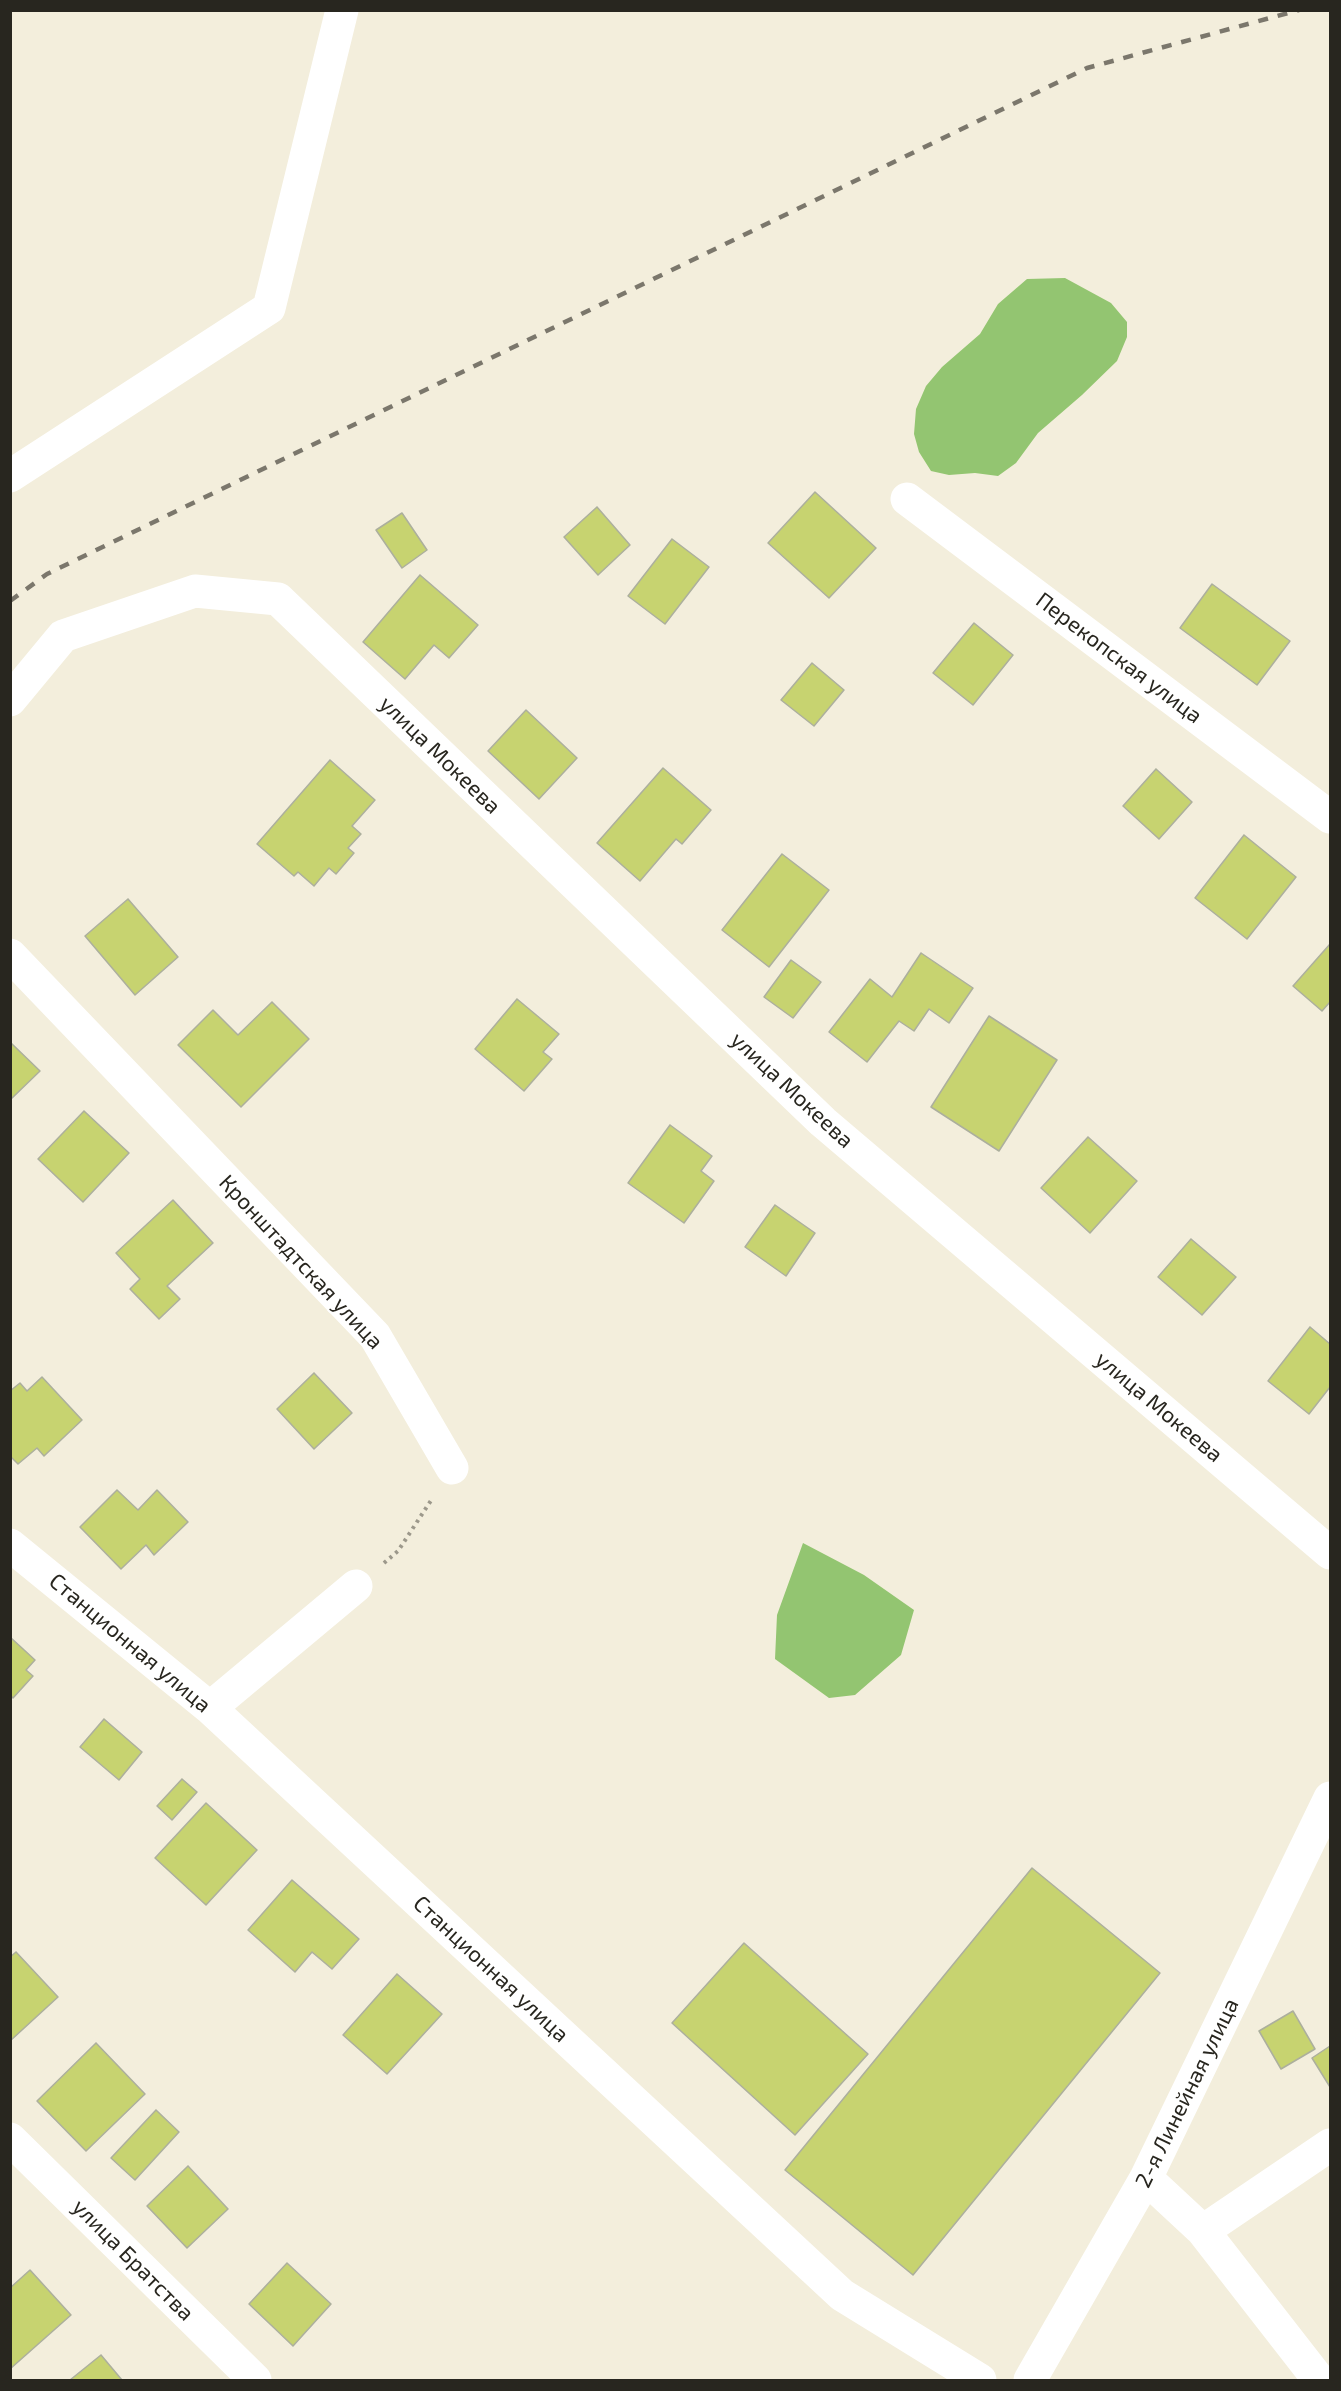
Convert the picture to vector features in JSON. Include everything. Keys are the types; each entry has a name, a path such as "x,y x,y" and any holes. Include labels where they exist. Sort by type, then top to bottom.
{"street":[{"path":"10,476 269,308 342,10"},
{"name":"Перекопская улица","path":"907,499 1330,817"},
{"name":"улица Мокеева","path":"10,700 63,636 195,591 278,599 823,1122 1330,1553"},
{"name":"Кронштадтская улица","path":"10,955 375,1336 452,1468"},
{"name":"Станционная улица","path":"10,1545 210,1708 842,2295 980,2380"},
{"path":"210,1708 356,1586"},
{"name":"2-я Линейная улица","path":"1030,2380 1146,2178 1330,1798"},
{"name":"улица Братства","path":"10,2139 255,2380"},
{"path":"1203,2231 1330,2145"},
{"path":"1146,2178 1203,2231 1319,2380"}],"path":[{"path":"356,1586 398,1551 452,1468"}],"shaded area":[{"path":"1065,278 1111,303 1127,322 1127,337 1117,361 1038,433 1016,463 998,476 975,473 949,475 931,471 919,452 914,434 916,409 926,386 942,367 980,334 998,304 1027,279"},
{"path":"803,1543 864,1575 914,1610 901,1655 855,1695 829,1698 775,1659 777,1615"}],"building":[{"path":"815,492 876,548 829,598 768,543"},
{"path":"597,507 630,545 598,575 564,537"},
{"path":"402,513 427,550 402,568 376,530"},
{"path":"672,539 709,567 665,624 628,596"},
{"path":"420,575 478,625 449,658 434,645 405,679 363,642"},
{"path":"1212,584 1290,641 1257,685 1180,628"},
{"path":"974,623 1013,655 973,705 933,673"},
{"path":"812,663 844,690 814,726 781,700"},
{"path":"526,710 577,758 539,799 488,751"},
{"path":"330,760 375,800 352,826 361,834 348,848 354,853 336,874 329,868 314,886 298,872 294,876 257,844"},
{"path":"663,768 711,810 682,844 676,839 640,881 597,843"},
{"path":"1156,769 1192,802 1159,839 1123,806"},
{"path":"1244,835 1296,877 1247,939 1195,898"},
{"path":"782,854 829,890 769,967 722,930"},
{"path":"128,899 178,957 135,995 85,936"},
{"path":"1330,944 1330,1002 1322,1011 1293,986"},
{"path":"921,953 973,988 949,1023 929,1009 914,1031 899,1021 867,1062 829,1032 870,979 892,997"},
{"path":"791,960 821,982 793,1018 764,997"},
{"path":"517,999 559,1034 543,1052 552,1059 524,1091 475,1049"},
{"path":"272,1002 309,1039 241,1107 178,1045 213,1010 238,1035"},
{"path":"989,1016 1057,1060 999,1151 931,1107"},
{"path":"10,1042 40,1071 10,1100"},
{"path":"84,1111 129,1153 83,1202 38,1159"},
{"path":"670,1125 712,1156 701,1171 714,1181 684,1223 628,1183"},
{"path":"1088,1137 1137,1181 1090,1233 1041,1188"},
{"path":"173,1200 213,1243 167,1286 180,1299 159,1319 130,1289 140,1279 116,1253"},
{"path":"775,1205 815,1233 786,1276 745,1247"},
{"path":"1191,1239 1236,1277 1202,1315 1158,1277"},
{"path":"1310,1327 1330,1344 1330,1387 1309,1414 1268,1381"},
{"path":"314,1373 352,1413 314,1449 277,1409"},
{"path":"42,1377 82,1420 44,1456 37,1448 18,1464 10,1456 10,1391 20,1383 27,1391"},
{"path":"117,1490 138,1510 157,1490 188,1522 154,1555 146,1545 121,1569 80,1527"},
{"path":"10,1637 35,1660 26,1670 33,1676 13,1698 10,1695"},
{"path":"104,1719 142,1752 119,1780 80,1747"},
{"path":"182,1779 197,1792 172,1820 157,1806"},
{"path":"206,1803 257,1850 206,1905 155,1858"},
{"path":"1032,1868 1160,1973 913,2275 785,2170"},
{"path":"292,1880 359,1939 332,1969 312,1952 295,1972 248,1930"},
{"path":"744,1943 868,2054 795,2135 672,2023"},
{"path":"16,1952 58,1997 10,2041 10,1957"},
{"path":"397,1974 442,2014 387,2074 343,2035"},
{"path":"1293,2011 1315,2049 1281,2069 1259,2031"},
{"path":"96,2043 145,2094 86,2151 37,2101"},
{"path":"1330,2046 1330,2087 1312,2058"},
{"path":"156,2110 179,2132 135,2180 111,2158"},
{"path":"188,2166 228,2209 187,2248 147,2206"},
{"path":"287,2263 331,2304 293,2346 249,2304"},
{"path":"30,2270 71,2315 10,2369 10,2288"},
{"path":"101,2355 122,2380 70,2380"}],"railway":[{"path":"10,601 47,574 1087,68 1299,10"}]}
